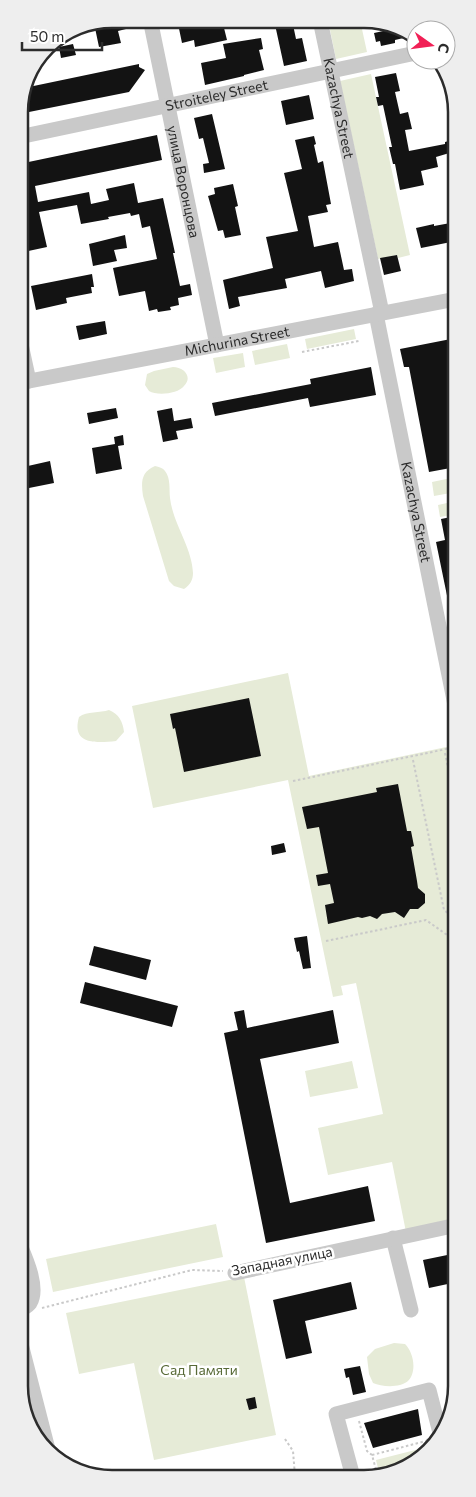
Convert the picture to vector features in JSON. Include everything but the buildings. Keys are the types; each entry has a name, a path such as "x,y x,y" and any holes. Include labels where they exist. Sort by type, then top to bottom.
{"street":[{"name":"улица Воронцова","path":"152,28 217,345"},
{"name":"Kazachya Street","path":"322,28 448,669"},
{"name":"Stroiteley Street","path":"28,135 406,55"},
{"name":"Michurina Street","path":"28,381 448,300"},
{"name":"Западная улица","path":"235,1273 448,1227"},
{"path":"394,1238 411,1310"},
{"path":"28,1266 32,1289 28,1305"},
{"path":"28,1371 45,1437"},
{"path":"351,1470 336,1414 428,1390 434,1431"}],"path":[{"path":"302,352 359,341"},
{"path":"293,781 448,749"},
{"path":"445,753 448,768"},
{"path":"413,760 444,910 448,913"},
{"path":"326,941 426,920 448,936"},
{"name":"Западная улица","path":"40,1309 192,1270 201,1269 235,1273"},
{"path":"356,1409 367,1451 372,1455 376,1469"},
{"path":"285,1439 293,1450 295,1470"},
{"path":"372,1455 430,1439"}],"green space":[{"path":"330,28 362,28 367,52 336,59"},
{"path":"371,74 410,255 398,258 397,255 378,259 340,81"},
{"path":"354,329 356,339 307,349 305,339"},
{"path":"287,344 290,358 255,365 252,351"},
{"path":"243,353 245,367 216,373 213,358"},
{"path":"177,367 186,373 187,383 181,389 167,393 153,393 149,391 145,385 147,374"},
{"path":"155,466 163,469 167,474 172,508 192,563 192,578 184,589 174,586 169,581 143,496 143,478 150,468"},
{"path":"448,479 448,493 434,496 432,482"},
{"path":"448,503 448,516 440,517 438,505"},
{"path":"288,673 309,776 448,747 448,1223 406,1232 392,1162 328,1175 318,1128 383,1114 356,983 341,986 343,995 333,997 288,780 153,808 132,706"},
{"path":"109,710 118,716 124,732 116,741 93,742 82,737 77,726 79,717"},
{"path":"352,1061 358,1088 310,1097 305,1071"},
{"path":"216,1224 223,1257 53,1292 46,1259"},
{"name":"Сад Памяти","path":"244,1277 276,1435 154,1460 134,1363 79,1374 66,1313"},
{"path":"394,1343 405,1344 411,1352 413,1373 411,1377 405,1383 396,1386 373,1383 369,1374 367,1357 375,1349"},
{"path":"419,1449 406,1458 381,1468 378,1468 376,1460"}]}
